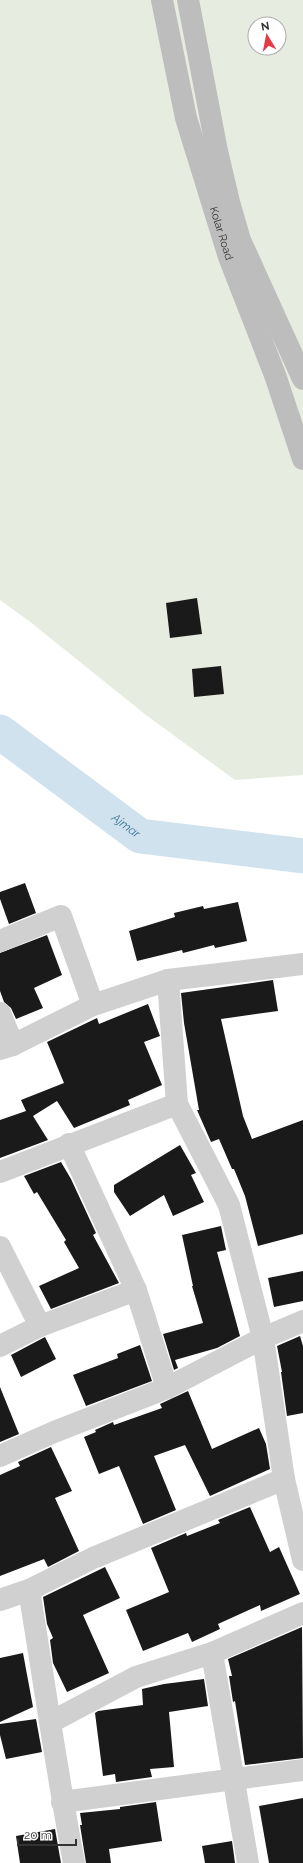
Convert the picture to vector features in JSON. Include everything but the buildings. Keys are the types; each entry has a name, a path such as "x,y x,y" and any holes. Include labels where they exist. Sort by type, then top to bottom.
{"main road":[{"name":"Kolar Road","path":"162,0 186,118 229,257 275,375 303,459"},
{"name":"Kolar Road","path":"188,0 217,151 240,240 303,379"}],"street":[{"path":"0,941 61,916 93,1005"},
{"path":"0,1014 7,1047 93,1005 168,980 303,964"},
{"path":"168,980 177,1104 229,1205 263,1338 284,1479 296,1503 303,1560"},
{"path":"0,1172 69,1144 177,1104"},
{"path":"69,1144 136,1290 167,1388"},
{"path":"0,1247 40,1326"},
{"path":"0,1346 40,1326 136,1290"},
{"path":"0,1456 54,1432 167,1388 263,1338 303,1321"},
{"path":"0,1600 29,1590 93,1558 284,1479"},
{"path":"29,1590 51,1722 62,1802 74,1863"},
{"path":"51,1722 136,1677 212,1653 303,1613"},
{"path":"212,1653 235,1780 248,1863"},
{"path":"62,1802 303,1770"}],"shaded area":[{"path":"0,0 303,0 303,775 235,780 146,715 29,621 0,600"}],"waterway":[{"name":"Ajmar","path":"0,732 140,836 303,856"}]}
